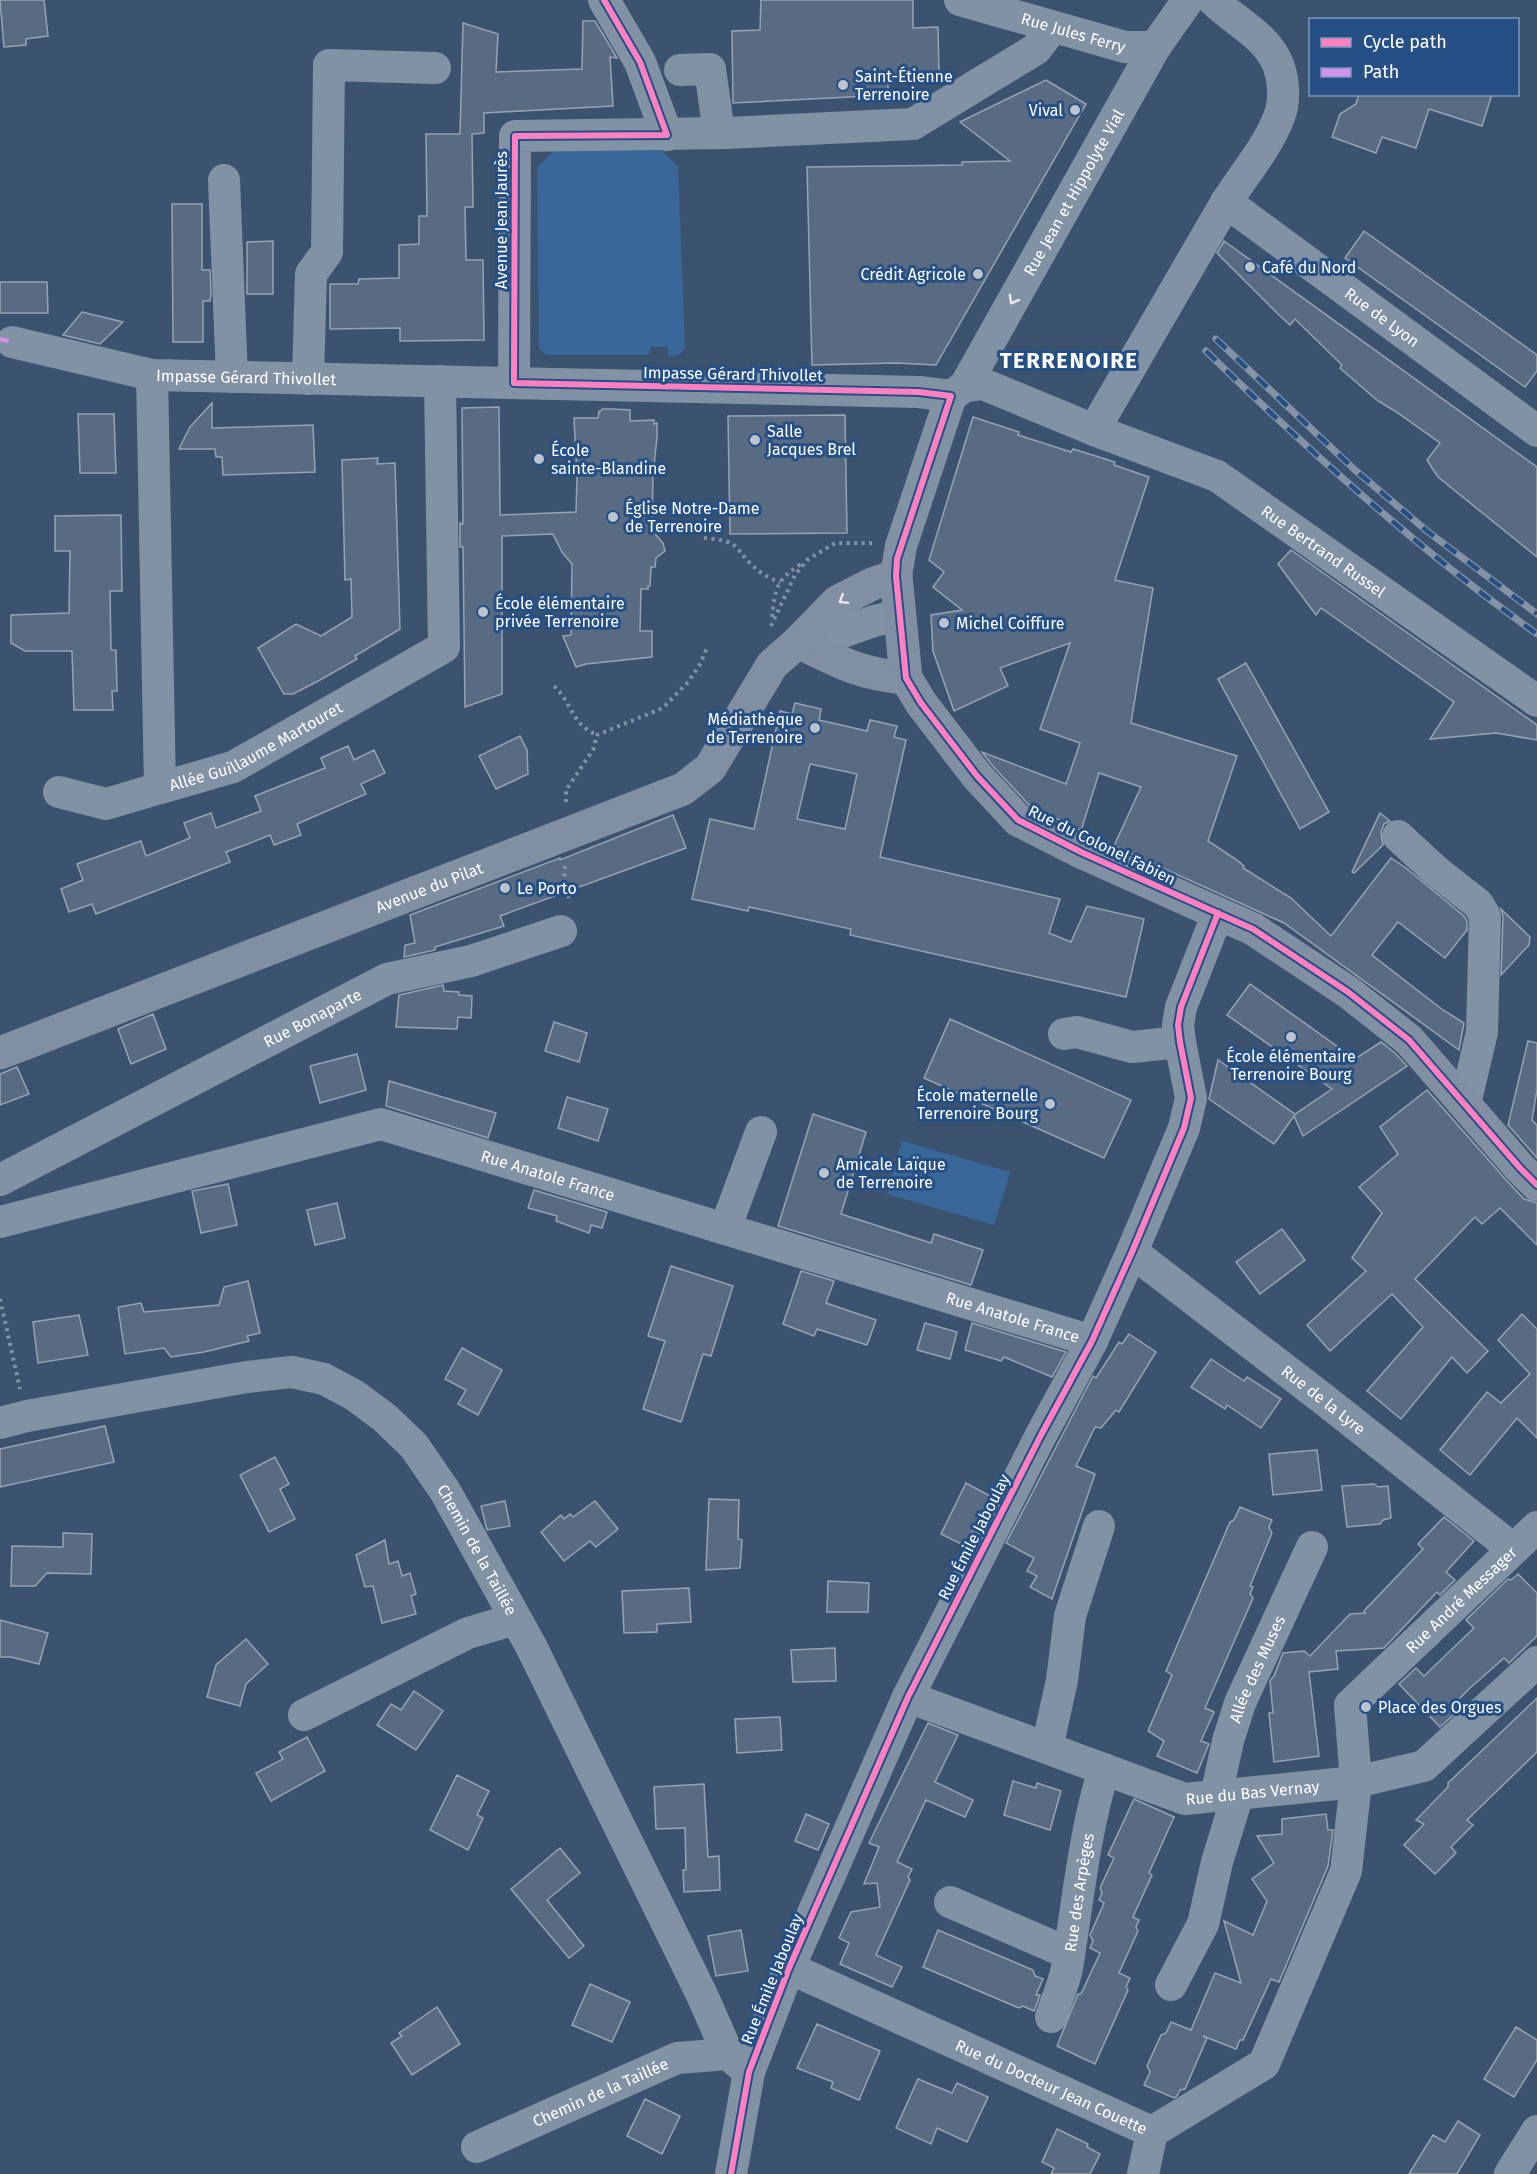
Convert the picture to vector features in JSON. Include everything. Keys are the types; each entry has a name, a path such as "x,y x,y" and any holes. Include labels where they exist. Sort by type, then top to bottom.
{"main road":[{"name":"Rue du Colonel Fabien","path":"896,576 906,678 921,703 977,776 1018,820 1083,854 1253,929 1348,992 1410,1040 1537,1185"},
{"name":"Avenue du Pilat","path":"0,1053 682,789 710,768 772,665 837,602 872,584 896,576"},
{"path":"798,642 845,666 872,674 906,678"}],"street":[{"name":"Rue Jules Ferry","path":"960,0 1125,47 1155,47"},
{"name":"Rue Jean et Hippolyte Vial","path":"958,391 1155,47 1188,0"},
{"path":"1094,430 1226,202 1271,135 1280,115 1283,93 1279,67 1266,43 1229,16 1213,0"},
{"path":"604,1 640,62 667,135"},
{"name":"Avenue Jean Jaurès","path":"514,383 515,136 667,135 914,124 1036,49 1052,28"},
{"path":"308,378 311,274 327,252 329,65 435,68"},
{"path":"680,70 710,69 719,133"},
{"path":"224,180 232,377"},
{"name":"Rue de Lyon","path":"1226,202 1537,431"},
{"name":"Impasse Gérard Thivollet","path":"12,342 152,375 919,392 958,391 983,384 1094,430"},
{"name":"Allée Guillaume Martouret","path":"152,375 160,788 233,767 444,647 440,381"},
{"name":"Rue du Colonel Fabien","path":"896,576 901,546 958,391"},
{"name":"Rue Bertrand Russel","path":"1094,430 1217,476 1537,702"},
{"path":"798,642 840,633 899,615"},
{"path":"59,792 106,804 160,788"},
{"path":"1398,836 1436,871 1478,904 1485,916 1482,1032 1465,1104"},
{"name":"Rue Émile Jaboulay","path":"731,2174 738,2063 789,1968 908,1697 1092,1341 1132,1252 1189,1114 1191,1098 1180,1042 1180,1007 1218,913"},
{"name":"Rue Bonaparte","path":"0,1180 387,979 471,961 561,931"},
{"path":"1064,1034 1077,1032 1132,1047 1180,1042"},
{"name":"Rue Anatole France","path":"0,1222 381,1124 1092,1341"},
{"path":"725,1229 761,1132"},
{"name":"Rue de la Lyre","path":"1132,1252 1513,1549"},
{"name":"Chemin de la Taillée","path":"13,1420 247,1377 292,1372 324,1379 354,1395 385,1418 414,1446 445,1491 531,1646 738,2063"},
{"path":"1047,1748 1062,1680 1070,1616 1099,1526"},
{"name":"Rue André Messager","path":"1356,1782 1350,1705 1537,1527"},
{"name":"Allée des Muses","path":"1172,1985 1203,1924 1217,1862 1227,1795 1228,1741 1240,1703 1312,1547"},
{"path":"304,1715 468,1633 515,1619"},
{"name":"Rue du Bas Vernay","path":"908,1697 1185,1799 1356,1782 1424,1766 1537,1662"},
{"name":"Rue des Arpèges","path":"1051,2017 1066,1970 1092,1807 1104,1769"},
{"name":"Rue du Docteur Jean Couette","path":"789,1968 1152,2132 1264,2064 1346,1871 1356,1782"},
{"path":"950,1902 1068,1953"},
{"name":"Chemin de la Taillée","path":"477,2147 677,2058 738,2063"},
{"path":"1510,2174 1537,2131"},
{"path":"1143,2174 1152,2132"}],"path":[{"path":"704,538 725,540 737,547 759,571 780,583"},
{"path":"772,621 775,592 785,574 807,560"},
{"path":"554,686 564,695 577,721 585,730 597,735 663,708 688,682 707,648"},
{"path":"574,781 593,750 597,735"},
{"path":"561,931 576,926 564,881 566,864"},
{"path":"0,1299 13,1420"}],"shaded area":[{"path":"658,147 678,166 685,348 679,355 668,356 668,347 650,347 649,355 547,355 539,348 537,168 556,149"},
{"path":"902,1141 1010,1172 994,1225 887,1194"}],"building":[{"path":"0,0 44,0 48,36 26,39 26,45 4,47"},
{"path":"761,0 913,0 913,28 938,27 939,74 888,79 888,95 733,103 732,31 760,30"},
{"path":"583,21 595,21 617,58 610,57 613,106 484,113 484,133 472,134 473,207 465,207 466,260 483,260 484,340 400,341 400,328 330,329 330,284 358,284 359,279 399,278 399,245 419,244 419,216 427,216 426,134 460,134 463,23 498,34 496,72 582,69"},
{"path":"1046,80 1086,104 936,365 896,363 812,365 807,167 962,165 962,162 1010,161 960,122"},
{"path":"1358,96 1491,96 1482,126 1429,109 1416,148 1382,137 1376,153 1332,137 1340,114 1356,104"},
{"path":"172,204 202,204 202,270 210,270 211,294 210,301 203,301 203,342 173,342"},
{"path":"1364,231 1537,355 1537,371 1525,387 1345,258"},
{"path":"273,241 273,294 247,294 247,242"},
{"path":"1224,241 1537,467 1537,557 1438,477 1427,460 1440,443 1378,401 1340,368 1342,365 1295,319 1290,325 1278,314 1217,253"},
{"path":"0,282 47,282 48,313 0,313"},
{"path":"82,312 123,322 100,344 63,335"},
{"path":"212,403 212,428 313,425 315,472 223,475 222,457 216,457 215,449 179,449 190,427"},
{"path":"499,407 500,515 576,512 574,418 598,418 599,411 602,409 613,409 630,410 630,421 654,420 654,424 657,423 657,437 653,475 652,526 656,526 656,535 663,543 665,551 656,558 655,567 651,567 650,586 648,589 641,589 640,631 652,631 652,657 576,667 563,636 571,635 572,564 562,552 553,534 502,536 502,694 465,707 463,547 460,547 460,523 463,524 462,408"},
{"path":"78,414 114,414 116,473 80,473"},
{"path":"845,415 847,533 730,534 728,416"},
{"path":"973,417 1019,432 1018,435 1071,452 1073,449 1115,462 1114,465 1149,477 1115,580 1153,588 1131,723 1237,756 1208,841 1237,860 1244,866 1243,868 1291,898 1331,936 1391,858 1464,916 1467,921 1467,930 1445,958 1398,922 1372,955 1443,1010 1464,1023 1459,1050 1284,923 1114,846 1141,787 1099,773 1081,831 1029,805 991,764 982,752 1066,784 1080,743 1040,729 1070,643 1000,668 1008,686 954,711 933,651 931,615 962,610 933,587 944,572 929,560"},
{"path":"378,458 377,464 395,463 400,629 355,656 357,659 320,680 293,694 284,694 258,648 296,624 321,636 352,617 351,579 345,580 342,460"},
{"path":"121,515 122,591 110,591 111,650 116,650 117,691 112,691 113,710 74,710 72,651 25,651 11,643 11,615 69,613 70,551 55,551 55,516"},
{"path":"1291,550 1537,725 1537,740 1496,733 1430,739 1454,702 1321,608 1316,615 1278,564"},
{"path":"1246,663 1329,812 1300,829 1218,679"},
{"path":"795,703 821,709 819,720 867,731 870,720 897,726 894,737 906,740 880,857 1060,899 1049,933 1071,942 1087,906 1144,919 1126,997 850,935 851,929 749,907 748,911 692,899 710,819 754,829 780,711 792,714","holes":["810,764 857,774 845,829 797,819"]},
{"path":"520,736 527,750 528,774 496,789 479,756"},
{"path":"348,746 354,760 374,750 385,773 361,784 366,794 297,824 301,835 274,845 270,835 226,852 230,862 96,914 92,904 69,912 61,889 83,880 77,864 141,841 146,856 190,838 184,823 211,813 216,828 261,811 255,796 325,768 321,758"},
{"path":"1380,813 1390,821 1384,824 1381,832 1383,845 1354,873 1352,872"},
{"path":"673,815 686,848 500,916 504,926 435,947 435,950 404,957 405,945 415,943 410,915 560,858 560,860"},
{"path":"1501,909 1530,937 1529,945 1501,975 1503,916"},
{"path":"1250,984 1355,1059 1381,1042 1407,1066 1303,1136 1294,1116 1274,1144 1209,1099 1218,1060 1295,1114 1332,1089 1227,1015"},
{"path":"443,985 444,991 472,996 471,1018 458,1017 457,1029 396,1027 399,995"},
{"path":"153,1014 166,1049 131,1064 118,1029"},
{"name":"École maternelle Terrenoire Bourg","path":"950,1019 1131,1100 1104,1158 924,1078"},
{"path":"554,1022 587,1033 579,1062 545,1051"},
{"path":"1528,1041 1537,1043 1537,1090 1532,1120 1537,1125 1537,1158 1508,1125"},
{"path":"357,1054 366,1090 320,1103 310,1066"},
{"path":"17,1067 29,1094 0,1105 0,1074"},
{"path":"389,1081 496,1113 488,1138 386,1106"},
{"path":"1427,1090 1524,1199 1537,1203 1537,1245 1500,1208 1482,1224 1475,1217 1415,1279 1488,1351 1467,1373 1452,1357 1401,1419 1367,1391 1423,1327 1392,1294 1330,1351 1307,1325 1366,1271 1352,1258 1382,1213 1359,1187 1398,1154 1380,1127"},
{"path":"567,1097 608,1109 598,1141 558,1128"},
{"name":"Amicale Laïque de Terrenoire","path":"813,1114 866,1132 841,1214 931,1243 934,1234 983,1250 971,1285 778,1226"},
{"path":"228,1184 237,1225 201,1233 192,1191"},
{"path":"534,1190 607,1212 602,1228 591,1225 589,1233 556,1221 557,1216 528,1208"},
{"path":"337,1203 345,1238 315,1245 307,1210"},
{"path":"1282,1229 1305,1260 1260,1294 1236,1262"},
{"path":"671,1266 733,1286 711,1356 703,1354 681,1422 643,1409 665,1341 648,1336"},
{"path":"801,1271 834,1281 826,1303 876,1320 867,1345 817,1329 814,1336 783,1324"},
{"path":"248,1281 260,1333 247,1336 249,1341 171,1357 164,1348 125,1354 118,1307 141,1303 144,1312 219,1305 224,1287"},
{"path":"1522,1314 1537,1329 1537,1438 1517,1418 1470,1475 1440,1450 1487,1392 1501,1403 1530,1374 1498,1340"},
{"path":"79,1315 88,1355 38,1363 33,1322"},
{"path":"925,1323 957,1332 950,1359 917,1350"},
{"path":"972,1323 1066,1352 1052,1377 1004,1357 1001,1361 965,1350"},
{"path":"1129,1334 1156,1352 1119,1412 1116,1410 1101,1428 1095,1427 1076,1466 1095,1474 1052,1599 1030,1587 1037,1576 1027,1571 1034,1558 1006,1543 1093,1376 1096,1378 1119,1342 1122,1344"},
{"path":"462,1348 502,1370 478,1415 458,1404 466,1390 445,1379"},
{"path":"1211,1359 1244,1381 1247,1377 1281,1399 1261,1428 1227,1405 1225,1409 1191,1387"},
{"path":"105,1426 114,1462 0,1487 0,1449"},
{"path":"1317,1450 1322,1490 1273,1495 1269,1454"},
{"path":"275,1457 289,1484 280,1489 295,1519 269,1532 240,1475"},
{"path":"966,1483 990,1496 965,1546 941,1534"},
{"path":"1374,1484 1378,1487 1388,1486 1391,1518 1383,1520 1380,1524 1347,1527 1342,1486"},
{"path":"709,1499 739,1500 738,1539 742,1540 740,1568 706,1570"},
{"path":"505,1501 510,1526 487,1530 481,1506"},
{"path":"595,1501 618,1529 596,1547 590,1541 564,1561 541,1532 561,1515 564,1519 570,1514 573,1517"},
{"path":"1240,1507 1272,1520 1269,1527 1272,1533 1250,1586 1253,1587 1250,1594 1253,1598 1205,1708 1214,1712 1201,1741 1209,1744 1197,1773 1157,1756 1164,1741 1148,1731 1172,1675 1166,1671 1230,1522 1234,1520"},
{"path":"1444,1517 1474,1541 1446,1572 1455,1580 1440,1595 1437,1592 1384,1648 1336,1651 1338,1669 1309,1672 1319,1756 1274,1762 1269,1713 1273,1713 1270,1681 1283,1653 1304,1651 1310,1656 1350,1614 1365,1613 1364,1611 1423,1549 1418,1544"},
{"path":"63,1533 92,1534 91,1574 47,1573 35,1586 11,1586 12,1546 63,1547"},
{"path":"385,1540 389,1564 398,1561 402,1576 410,1573 416,1594 411,1596 416,1614 382,1623 373,1586 365,1587 356,1555"},
{"path":"1518,1574 1537,1593 1537,1636 1509,1663 1504,1658 1469,1689 1453,1705 1458,1711 1440,1727 1399,1684 1416,1668 1424,1676 1474,1628 1466,1620 1508,1579 1511,1580"},
{"path":"828,1581 869,1583 868,1612 827,1612"},
{"path":"689,1588 691,1622 657,1624 657,1632 624,1633 622,1591"},
{"path":"0,1620 48,1633 39,1664 11,1657 0,1657"},
{"path":"246,1639 268,1664 246,1684 240,1706 207,1697 216,1665"},
{"path":"835,1648 836,1681 793,1682 791,1650"},
{"path":"414,1691 443,1711 416,1750 377,1725 391,1704 401,1710"},
{"path":"1537,1698 1537,1752 1467,1820 1473,1825 1451,1847 1456,1853 1435,1874 1404,1845 1424,1824 1416,1820 1448,1787 1448,1783"},
{"path":"780,1717 782,1750 737,1753 735,1719"},
{"path":"928,1723 958,1735 935,1782 973,1800 965,1817 926,1800 897,1862 912,1869 908,1877 910,1880 876,1955 902,1967 892,1987 840,1964 849,1943 839,1938 851,1912 880,1907 877,1883 864,1884 879,1847 869,1843"},
{"path":"307,1737 325,1771 271,1801 256,1773 283,1759 279,1752"},
{"path":"457,1775 489,1791 477,1815 483,1818 468,1850 430,1830"},
{"path":"1013,1781 1036,1788 1037,1783 1061,1791 1050,1830 1004,1815"},
{"path":"704,1784 708,1857 719,1856 720,1890 684,1892 685,1828 656,1829 654,1787"},
{"path":"1134,1799 1174,1817 1149,1873 1152,1875 1133,1917 1139,1920 1136,1927 1138,1931 1119,1973 1130,1978 1126,1987 1128,1990 1095,2064 1057,2046 1078,1994 1081,1994 1100,1953 1090,1948 1093,1941 1090,1935 1104,1903 1099,1900 1102,1893 1100,1888 1114,1858 1108,1855"},
{"path":"806,1814 829,1824 818,1850 795,1841"},
{"path":"1326,1814 1328,1830 1333,1830 1328,1866 1279,1982 1271,1979 1243,2040 1240,2040 1236,2049 1203,2036 1207,2038 1185,2089 1180,2090 1174,2098 1144,2085 1150,2072 1147,2066 1161,2035 1166,2033 1171,2022 1191,2030 1215,1973 1241,1983 1224,1921 1253,1935 1267,1901 1252,1879 1274,1863 1257,1836 1282,1834 1282,1819"},
{"path":"560,1848 580,1873 547,1900 584,1946 569,1958 511,1889"},
{"path":"741,1930 748,1971 716,1976 708,1936"},
{"path":"938,1930 1033,1970 1035,1976 1043,1979 1036,1995 1040,1995 1034,2011 1023,2006 1019,2008 923,1967"},
{"path":"590,1984 630,2002 612,2042 572,2025"},
{"path":"437,2007 460,2044 412,2075 391,2043 402,2036 399,2033"},
{"path":"817,2024 880,2051 859,2100 831,2088 833,2082 797,2068"},
{"path":"1516,2027 1537,2040 1537,2060 1514,2097 1484,2079"},
{"path":"918,2079 952,2093 957,2083 988,2097 967,2142 937,2128 931,2144 896,2128"},
{"path":"645,2099 680,2116 662,2154 627,2136"},
{"path":"1458,2121 1480,2135 1457,2174 1409,2174 1433,2135 1445,2142"},
{"path":"1057,2129 1088,2144 1087,2147 1100,2154 1090,2174 1051,2174 1054,2168 1042,2162"}],"railway":[{"path":"1216,339 1355,470 1427,531 1537,614"},
{"path":"1206,351 1366,499 1450,569 1537,634"}],"marked path":[{"path":"0,339 12,342"}],"cycle path":[{"path":"604,0 640,62 667,135 515,136 514,383 919,392 951,396 897,559 896,576 906,678 921,703 977,776 1018,820 1083,853 1253,929 1348,992 1409,1040 1537,1185"},
{"path":"731,2174 749,2072 789,1968 908,1697 1041,1435 1092,1341 1184,1128 1191,1098 1178,1025 1181,1007 1218,913"}],"place":[{"name":"Saint-Étienne Terrenoire","path":"843,85"},
{"name":"Vival","path":"1075,110"},
{"name":"Café du Nord","path":"1250,267"},
{"name":"Crédit Agricole","path":"978,274"},
{"name":"Salle Jacques Brel","path":"755,440"},
{"name":"École sainte-Blandine","path":"539,459"},
{"name":"Église Notre-Dame de Terrenoire","path":"613,517"},
{"name":"École élémentaire privée Terrenoire","path":"483,612"},
{"name":"Michel Coiffure","path":"944,623"},
{"name":"Médiathèque de Terrenoire","path":"815,728"},
{"name":"Le Porto","path":"505,888"},
{"name":"École élémentaire Terrenoire Bourg","path":"1291,1037"},
{"name":"École maternelle Terrenoire Bourg","path":"1050,1104"},
{"name":"Amicale Laïque de Terrenoire","path":"824,1173"},
{"name":"Place des Orgues","path":"1366,1707"}],"district":[{"name":"TERRENOIRE","path":"1069,360"}]}
